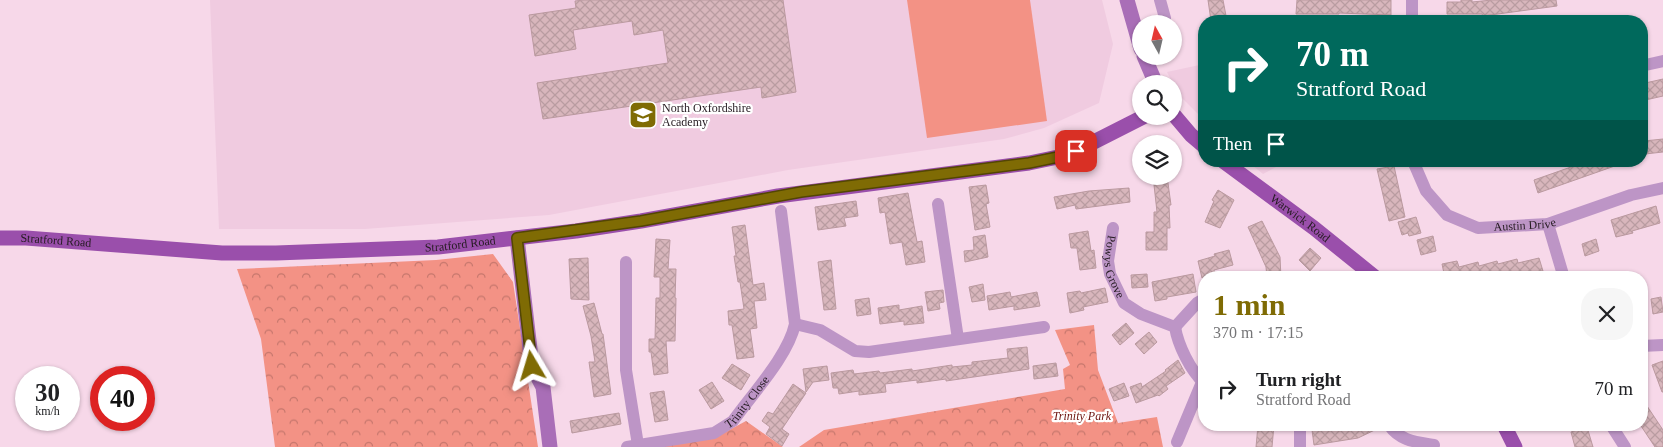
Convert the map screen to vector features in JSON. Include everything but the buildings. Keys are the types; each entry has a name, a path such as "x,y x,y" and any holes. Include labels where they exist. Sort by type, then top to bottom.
{"main road":[{"name":"Stratford Road","path":"0,238 26,238 222,252 276,253 438,247 641,221 801,192 1029,163 1076,151 1132,123"},
{"path":"1182,124 1198,141"},
{"name":"Warwick Road","path":"1230,167 1314,228 1367,271"},
{"path":"1507,431 1515,447"}],"street":[{"path":"1127,0 1132,18"},
{"path":"1160,0 1164,15"},
{"path":"1412,0 1412,15"},
{"path":"1648,64 1663,61"},
{"name":"Austin Drive","path":"1416,167 1426,191 1447,215 1478,228 1548,224 1631,195 1663,188"},
{"path":"938,204 958,339"},
{"name":"Trinity Close","path":"626,262 626,370 632,446 714,433 733,421 784,352 792,338 796,324 781,211"},
{"path":"1548,224 1562,271"},
{"name":"Powys Grove","path":"1113,228 1108,261 1110,274 1124,303 1141,314 1175,327"},
{"path":"517,238 532,366 543,387 550,447"},
{"path":"1198,303 1175,327 1177,341 1198,374"},
{"path":"796,324 820,330 855,351 869,352 1044,327"},
{"path":"1648,346 1663,345"},
{"path":"1176,442 1198,393"},
{"path":"1300,431 1300,447"},
{"path":"1394,431 1406,440 1434,445"},
{"path":"1615,431 1625,447"}],"shaded area":[{"name":"North Oxfordshire Academy","path":"210,0 1102,0 1113,44 1099,103 1044,128 1004,139 788,170 549,215 365,229 219,229"},
{"path":"1198,65 1198,114 1182,98 1182,75 1168,75 1167,72"},
{"path":"1254,167 1276,167 1263,174"}],"green space":[{"path":"907,0 1030,0 1047,121 927,138"},
{"path":"493,254 513,282 538,447 275,447 261,339 237,269 436,260"},
{"name":"Trinity Park","path":"1094,325 1098,370 1118,423 1157,417 1163,447 799,447 824,430 1065,389 1063,369 1070,365 1055,330"},
{"path":"746,421 783,447 657,447 718,436"}],"place":[{"name":"North Oxfordshire Academy","path":"643,115"}],"route":[{"path":"532,366 517,238 641,221 801,192 1029,163 1076,151"}]}
